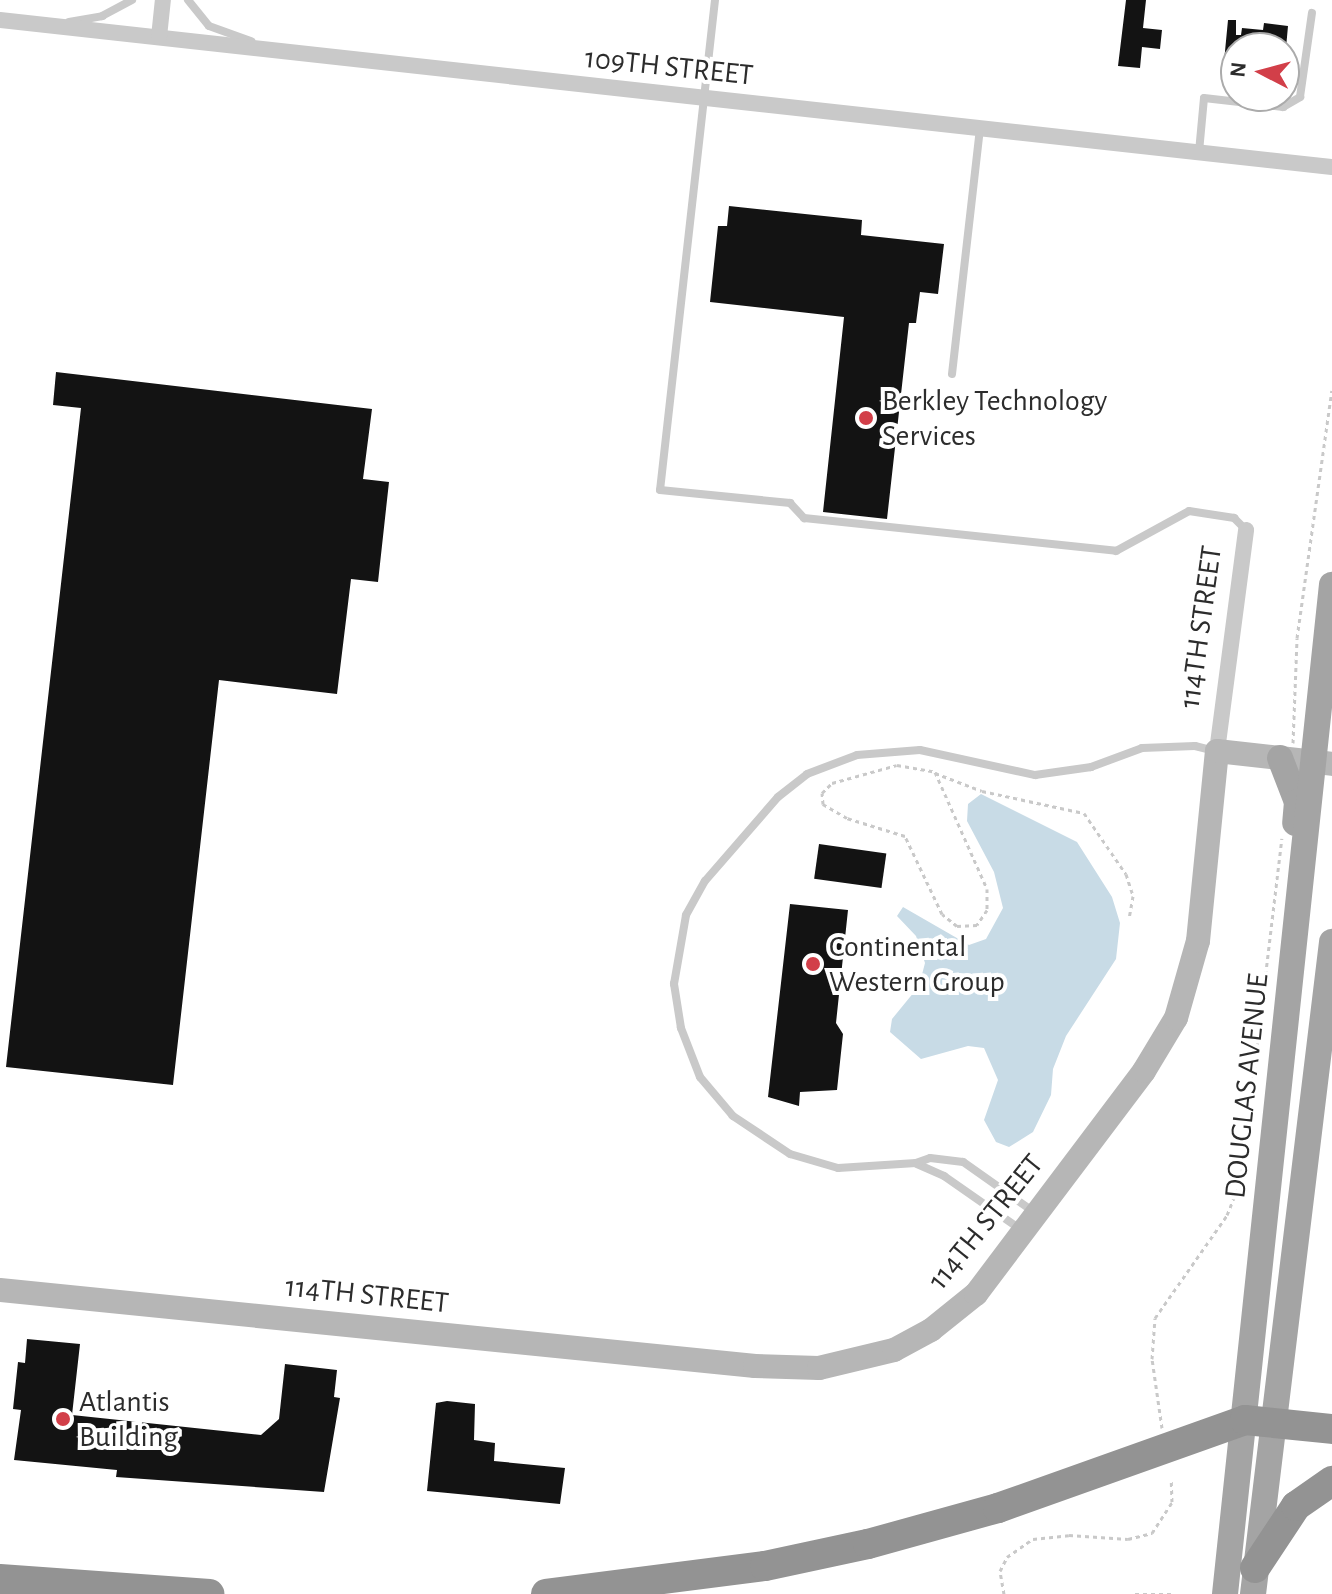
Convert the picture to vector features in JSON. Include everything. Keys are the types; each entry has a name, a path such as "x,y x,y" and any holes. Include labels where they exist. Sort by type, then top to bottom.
{"highway":[{"path":"546,1594 765,1566 868,1544 998,1508 1259,1422 1332,1429"},
{"path":"1254,1581 1296,1506 1332,1481"},
{"path":"0,1579 209,1594"}],"main road":[{"path":"1304,761 1332,585"},
{"name":"DOUGLAS AVENUE","path":"1254,1581 1259,1422 1302,867 1293,843 1304,761"},
{"name":"DOUGLAS AVENUE","path":"1225,1594 1259,1422 1332,942"}],"street":[{"path":"159,37 163,0"},
{"name":"109TH STREET","path":"0,20 1332,167"},
{"name":"114TH STREET","path":"0,1290 819,1368 882,1354 931,1330 976,1294 1031,1223 1144,1071 1189,986 1246,530"},
{"path":"1217,751 1304,761"}],"lane":[{"path":"26,23 102,16 132,0"},
{"path":"188,0 200,17 224,34 294,53"},
{"path":"715,0 660,490 790,503 804,518 1116,551 1189,511 1234,518 1246,530"},
{"path":"1199,152 1204,98 1283,107 1300,97 1312,13"},
{"path":"952,374 980,128"},
{"path":"1031,1223 963,1162 930,1158 916,1163 868,1169 807,1160 745,1127 709,1092 686,1046 674,984 682,929 705,881 778,797 807,774 857,755 920,750 1035,775 1091,767 1142,748 1195,746 1217,751"},
{"path":"916,1163 1031,1223"}],"path":[{"path":"1304,761 1294,665 1332,390"},
{"path":"935,772 987,889 985,916 971,927 957,926 941,912 905,836 836,814 821,799 827,786 863,771 914,765 935,772 982,791 1084,813 1126,874 1133,896 1129,919"},
{"path":"1162,1428 1152,1359 1155,1318 1227,1215 1241,1181 1284,823"},
{"path":"1004,1594 1000,1571 1007,1557 1033,1539 1069,1535 1128,1539 1152,1533 1163,1524 1172,1502 1171,1479"},
{"path":"1135,1594 1174,1594"}],"water":[{"path":"981,794 1077,842 1112,897 1120,923 1116,959 1066,1036 1053,1069 1051,1095 1033,1132 1009,1147 996,1142 984,1120 998,1080 984,1048 968,1046 921,1059 890,1032 892,1019 919,986 925,963 916,936 897,916 903,907 969,945 986,939 1003,908 994,872 967,821 968,804"}],"building":[{"path":"1126,0 1146,0 1143,28 1162,30 1160,49 1142,47 1140,68 1118,66"},
{"path":"1228,20 1236,20 1236,32 1227,32"},
{"path":"1264,23 1288,26 1287,32 1241,32 1242,28 1263,30"},
{"name":"Berkley Technology Services","path":"729,206 862,220 861,235 944,244 938,294 920,292 916,323 909,323 887,519 823,512 844,317 710,302 718,226 727,226"},
{"path":"56,372 372,409 363,479 389,482 378,582 351,579 337,694 219,680 173,1085 6,1067 81,408 53,405"},
{"path":"819,844 886,853 881,888 814,879"},
{"name":"Continental Western Group","path":"790,904 848,910 836,1023 843,1034 837,1090 800,1092 799,1106 768,1097"},
{"name":"Atlantis Building","path":"27,1339 80,1344 72,1415 261,1435 279,1419 285,1364 337,1370 334,1397 340,1398 324,1492 116,1477 117,1470 14,1460 21,1410 13,1409 18,1362 25,1363"},
{"path":"436,1403 475,1404 474,1440 495,1443 494,1461 565,1468 560,1504 427,1491"}],"place":[{"name":"Berkley Technology Services","path":"866,418"},
{"name":"Continental Western Group","path":"813,964"},
{"name":"Atlantis Building","path":"63,1419"}]}
